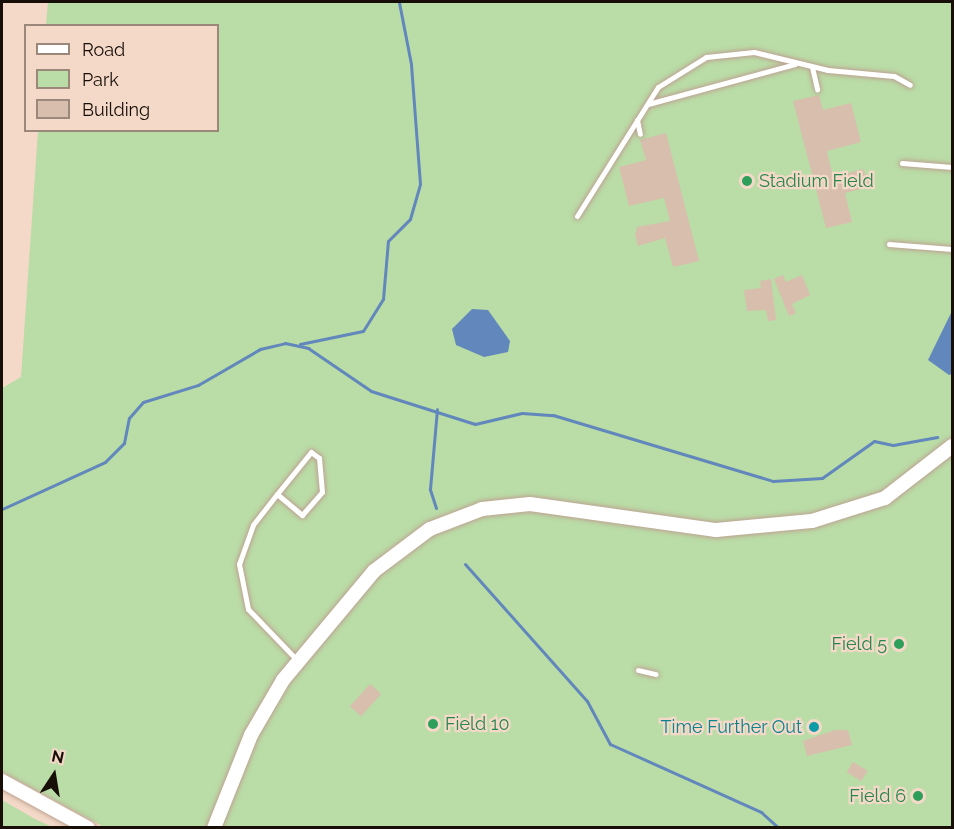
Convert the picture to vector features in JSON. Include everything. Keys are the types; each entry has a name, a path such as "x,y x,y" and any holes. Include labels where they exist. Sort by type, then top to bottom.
{"street":[{"path":"214,828 262,712 298,662 392,554 430,529 469,513 543,504 708,530 798,524 846,514 885,498 952,446"},
{"path":"2,781 88,828"}],"lane":[{"path":"577,216 646,105 678,70 717,54 754,52 812,68 894,76 910,85"},
{"path":"646,105 796,63"},
{"path":"812,68 817,89"},
{"path":"637,120 640,134"},
{"path":"902,163 952,167"},
{"path":"890,244 952,249"},
{"path":"277,494 302,515 322,492 319,458 311,452 277,494 246,537 239,581 258,623 298,662"},
{"path":"638,670 656,674"}],"green space":[{"path":"48,2 952,2 952,827 104,827 2,772 2,388 21,377 38,132 219,132 219,24 46,24"},
{"path":"2,800 35,819 52,827 2,827"}],"water":[{"path":"472,309 488,310 510,341 508,352 484,357 456,345 452,329"},
{"path":"952,311 952,374 949,375 928,360"}],"building":[{"path":"819,95 823,110 851,103 861,142 827,151 833,177 863,169 872,186 845,193 852,222 826,228 793,101"},
{"path":"666,133 699,261 673,267 665,238 638,246 635,235 637,227 670,221 664,198 629,206 619,167 646,160 640,140"},
{"path":"783,275 786,282 802,275 810,295 792,304 796,313 789,316 774,279"},
{"path":"771,279 776,320 768,321 766,310 747,311 744,290 761,288 760,281"},
{"path":"370,684 381,694 361,716 350,706"},
{"path":"835,730 848,730 852,745 807,756 803,741"},
{"path":"853,762 868,771 861,781 847,772"}],"waterway":[{"path":"300,344 363,331 383,299 388,241 410,219 420,184 411,64 399,2"},
{"path":"2,509 105,462 124,443 129,418 143,402 198,385 260,349 285,343 308,348 371,391 475,424 522,413 553,415 773,481 822,478 874,441 893,445 937,437"},
{"path":"436,508 430,489 437,409"},
{"path":"465,564 587,701 610,744 761,812 779,828"}],"place":[{"name":"Stadium Field","path":"747,181"},
{"name":"Field 5","path":"899,644"},
{"name":"Field 10","path":"433,724"},
{"name":"Time Further Out","path":"814,727"},
{"name":"Field 6","path":"918,796"}]}
